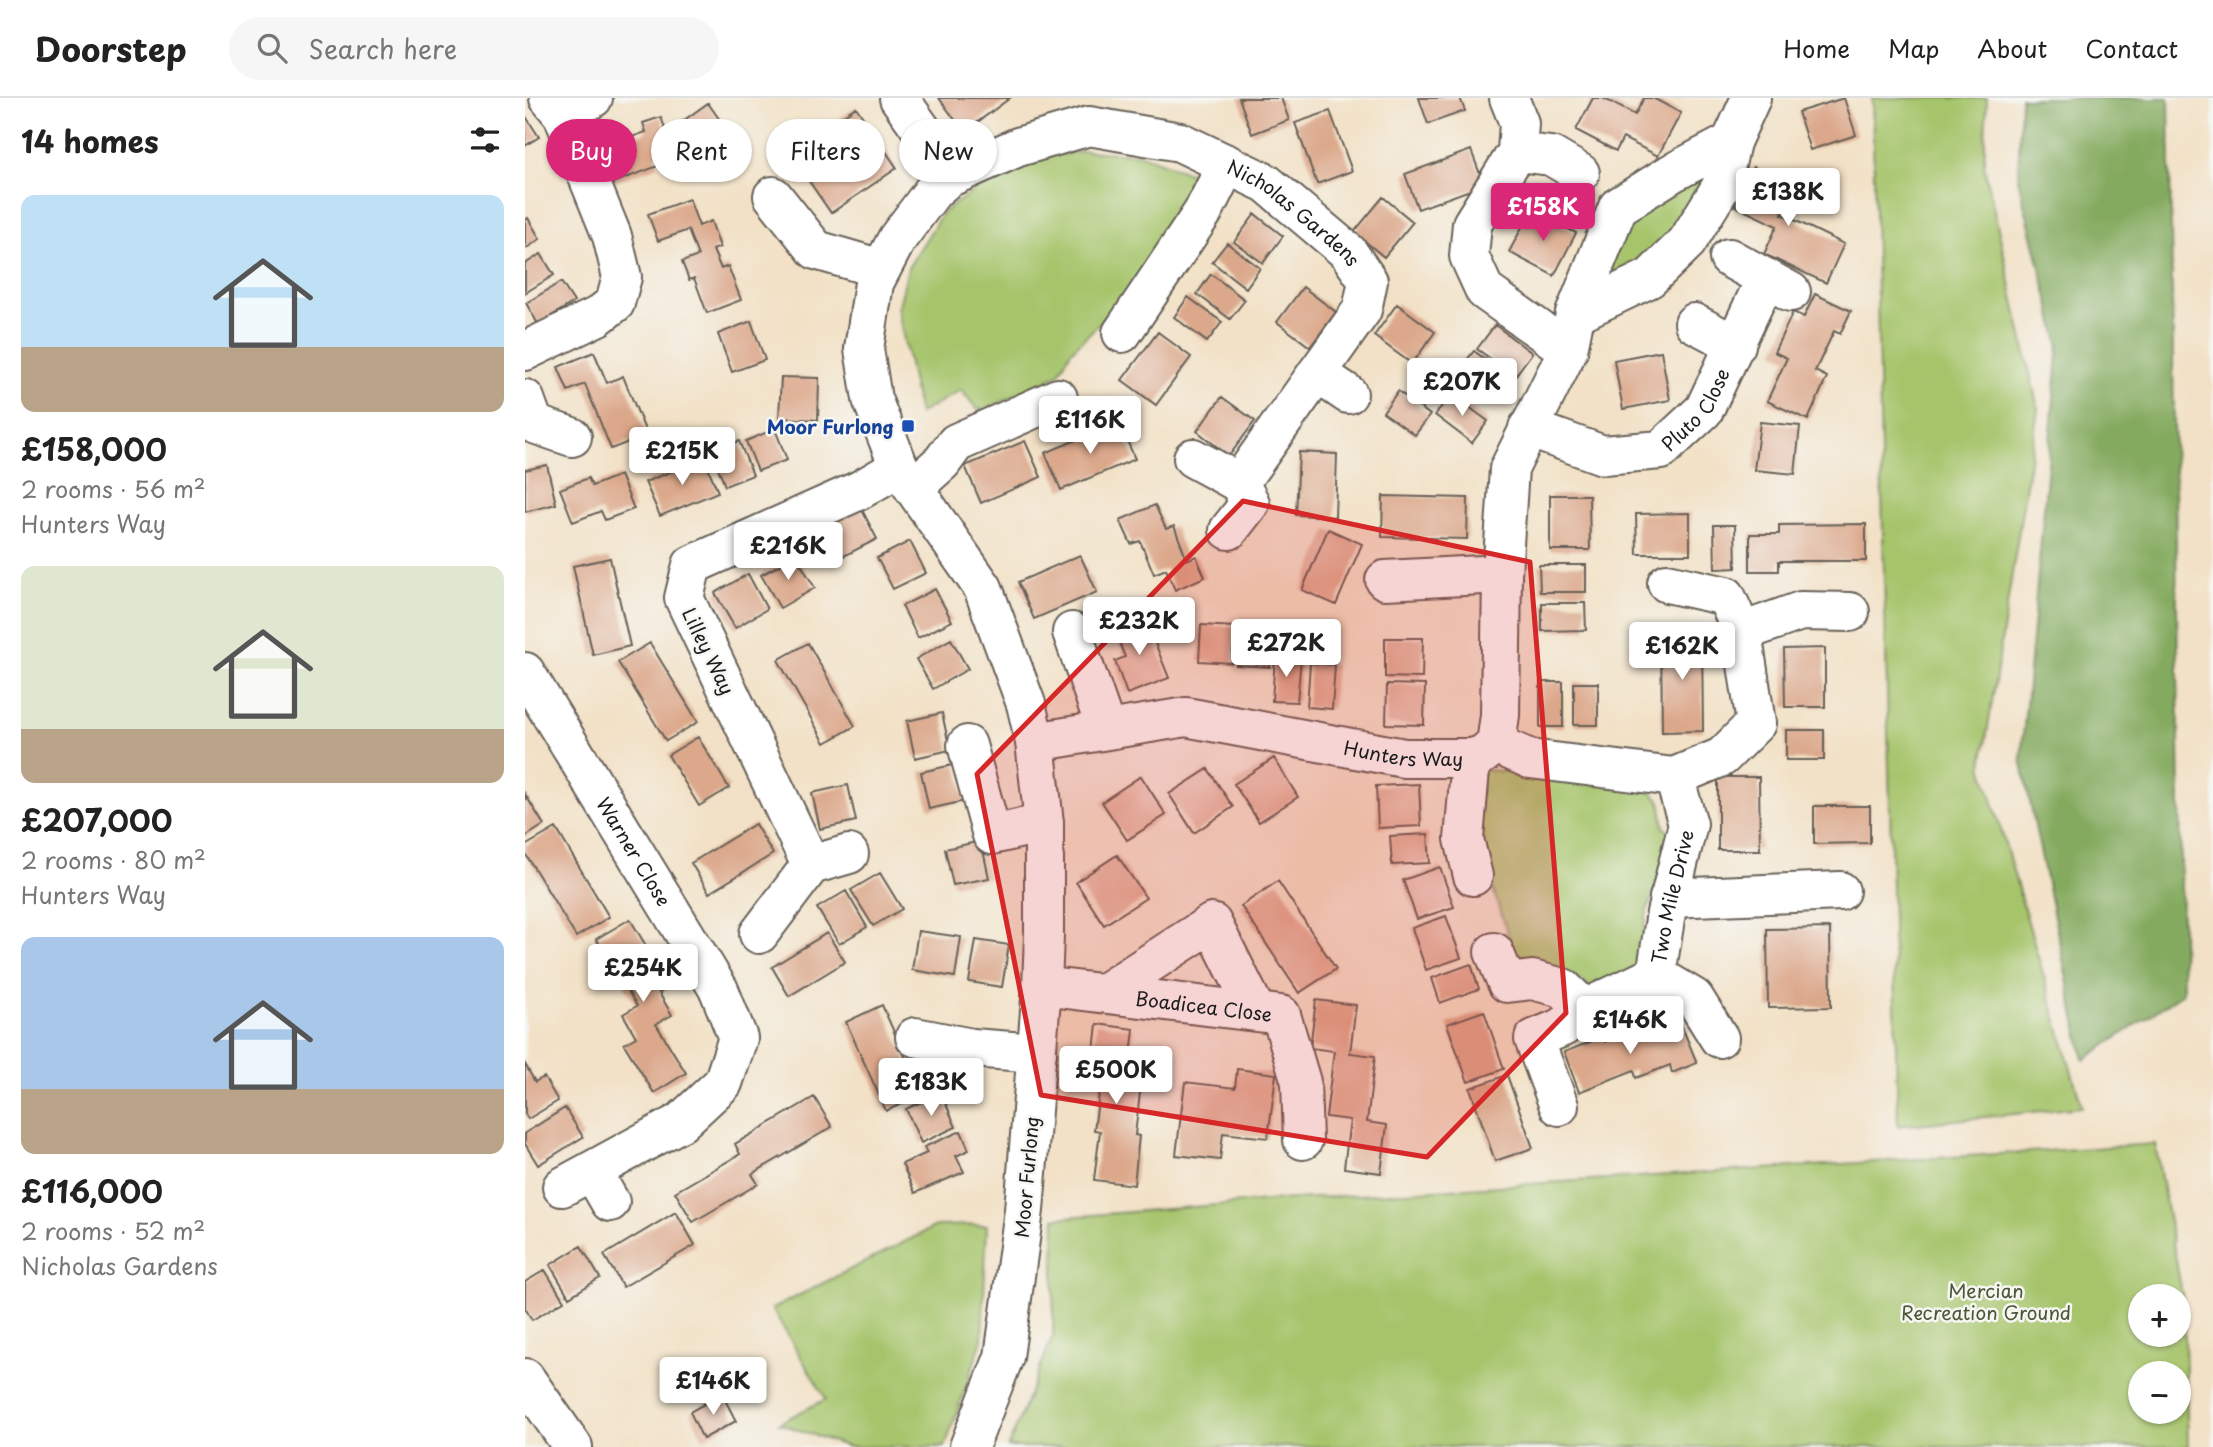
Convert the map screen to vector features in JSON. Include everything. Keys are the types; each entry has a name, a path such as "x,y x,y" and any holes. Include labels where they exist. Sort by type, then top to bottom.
{"street":[{"path":"899,98 914,119"},
{"path":"1509,98 1519,123 1517,152 1472,224 1469,256 1485,291 1571,332"},
{"path":"1571,332 1650,278 1687,242 1721,187 1731,142 1751,98"},
{"path":"525,351 598,316 615,303 622,277 612,236 568,104"},
{"name":"Nicholas Gardens","path":"997,156 1089,112 1180,142 1266,183 1347,252 1368,281 1362,310 1332,384 1239,483"},
{"path":"1473,876 1464,839 1483,751 1500,715 1502,574 1509,469 1571,332 1618,207 1672,173 1731,142"},
{"path":"1517,152 1551,156 1580,173"},
{"path":"1122,332 1203,212 1227,164"},
{"name":"Moor Furlong","path":"943,182 933,191 897,239 881,269 874,284 864,349 872,399 906,477 983,588 1026,704 1035,741 1044,823 1042,986 1024,1210 1005,1357 969,1447"},
{"path":"773,196 816,250 881,269"},
{"name":"Pluto Close","path":"1528,428 1602,455 1661,450 1704,410 1736,345 1779,285 1729,258"},
{"path":"1694,323 1736,345"},
{"path":"906,477 942,462 955,443 1058,398"},
{"path":"525,399 534,424 572,438"},
{"path":"1193,458 1239,483 1250,503 1229,530"},
{"name":"Lilley Way","path":"811,865 684,598 692,565 860,490 906,477"},
{"path":"1385,580 1502,574"},
{"path":"1483,751 1674,778 1722,757 1756,723 1742,632 1725,596 1667,583"},
{"path":"1742,632 1801,611 1850,612"},
{"path":"1072,632 1106,729"},
{"name":"Warner Close","path":"525,672 719,990 738,1038 723,1083 681,1122 588,1187"},
{"name":"Hunters Way","path":"1035,741 1186,717 1404,758 1483,751"},
{"path":"967,745 992,835 1044,823"},
{"name":"Two Mile Drive","path":"1656,975 1669,898 1688,824 1674,778"},
{"path":"759,934 811,865 849,853"},
{"path":"1669,898 1840,891"},
{"path":"1104,993 1212,923 1255,1011"},
{"path":"1494,952 1507,983 1532,980 1563,988 1585,1009"},
{"name":"Two Mile Drive","path":"1559,1106 1534,1039 1563,1027 1585,1009 1656,975"},
{"name":"Two Mile Drive","path":"1656,975 1694,998 1719,1038"},
{"name":"Boadicea Close","path":"1042,986 1281,1014 1301,1082 1303,1140"},
{"path":"915,1037 972,1048 1037,1053"},
{"path":"525,1378 573,1447"}],"highlighted area":[{"path":"1243,501 1530,562 1566,1013 1427,1157 1041,1095 977,774"}],"green space":[{"path":"1872,98 1987,98 1984,165 2038,409 1982,765 2082,1107 1898,1126"},
{"path":"2021,98 2169,98 2183,993 2084,1060 2021,759 2059,343 2018,179"},
{"path":"1083,151 1139,154 1200,177 1150,274 1071,351 1058,375 985,410 977,409 961,390 919,414 898,310 908,268 943,212 987,182 997,182 997,176 1031,159"},
{"path":"1705,172 1695,204 1645,269 1602,282 1626,230 1651,202"},
{"path":"1482,770 1557,773 1648,789 1660,800 1664,828 1669,831 1661,874 1647,910 1640,961 1632,970 1591,990 1576,977 1532,964 1515,955 1477,842"},
{"name":"Mercian Recreation Ground","path":"2155,1144 2180,1284 2128,1284 2128,1347 2185,1347 2186,1361 2128,1361 2128,1424 2187,1424 2188,1447 1008,1447 1053,1336 1055,1218 1280,1200"},
{"path":"987,1225 982,1340 945,1447 848,1447 779,1423 826,1399 772,1309 936,1226"}],"building":[{"path":"939,98 1010,98 982,119 954,119"},
{"path":"1239,98 1281,98 1289,120 1252,134"},
{"path":"1419,98 1460,98 1465,111 1428,124"},
{"path":"1593,98 1603,98 1635,115 1644,98 1653,98 1681,113 1658,156 1623,138 1616,151 1576,130"},
{"path":"1844,98 1856,135 1810,150 1798,112"},
{"path":"708,103 719,119 686,119"},
{"path":"856,107 864,119 838,119"},
{"path":"1330,111 1352,171 1317,184 1295,123"},
{"path":"525,115 539,137 525,146"},
{"path":"651,120 651,169 637,174 637,135 646,132 643,123"},
{"path":"885,150 897,168 885,176"},
{"path":"1471,150 1484,185 1418,209 1405,174"},
{"path":"1753,167 1795,187 1782,214 1844,244 1826,283 1764,254 1777,226 1735,206"},
{"path":"810,182 876,182 831,213"},
{"path":"1383,197 1413,222 1384,257 1354,232"},
{"path":"689,199 699,226 711,221 720,247 713,250 721,269 728,266 741,300 707,313 694,278 689,280 682,262 698,256 688,230 658,241 648,214"},
{"path":"1531,210 1576,233 1554,276 1509,252"},
{"path":"1255,214 1283,236 1263,263 1234,242"},
{"path":"528,218 540,239 525,249 525,220"},
{"path":"1227,243 1260,268 1246,288 1212,262"},
{"path":"541,254 554,275 525,293 525,264"},
{"path":"1211,274 1245,300 1230,319 1197,294"},
{"path":"561,282 574,302 538,324 526,303"},
{"path":"1303,287 1336,312 1310,347 1277,322"},
{"path":"1815,294 1851,311 1840,334 1834,331 1815,371 1827,377 1808,420 1767,401 1787,358 1774,352 1793,312 1804,317"},
{"path":"1188,297 1222,322 1207,342 1174,317"},
{"path":"1397,304 1435,332 1412,364 1374,336"},
{"path":"751,321 765,360 732,372 718,334"},
{"path":"1495,325 1532,353 1515,376 1477,349"},
{"path":"1158,332 1191,357 1156,405 1122,380"},
{"path":"1474,351 1511,378 1494,402 1456,374"},
{"path":"1661,351 1670,400 1623,409 1614,360"},
{"path":"594,352 607,383 623,376 647,435 611,449 585,384 568,391 558,367"},
{"path":"781,377 819,378 818,420 779,418"},
{"path":"1398,391 1430,415 1415,435 1383,412"},
{"path":"1451,394 1488,421 1472,443 1435,415"},
{"path":"1222,397 1255,421 1229,456 1197,431"},
{"path":"1119,422 1135,459 1061,490 1045,453"},
{"path":"1760,422 1800,426 1795,474 1754,470"},
{"path":"775,429 787,460 758,471 746,441"},
{"path":"739,441 753,475 725,486 712,452"},
{"path":"1025,441 1041,477 981,503 965,466"},
{"path":"1299,452 1337,454 1335,517 1296,515"},
{"path":"704,458 718,492 660,516 645,482"},
{"path":"547,465 556,504 525,512 525,470"},
{"path":"620,475 634,509 605,520 601,511 573,522 560,489 588,478 592,486"},
{"path":"1550,495 1589,495 1590,550 1550,550"},
{"path":"1383,496 1468,498 1467,539 1382,537"},
{"path":"1155,505 1166,529 1174,526 1187,560 1196,556 1205,577 1175,590 1166,569 1154,574 1140,541 1131,544 1120,520"},
{"path":"861,508 877,539 844,556 828,525"},
{"path":"1690,513 1690,554 1637,554 1636,514"},
{"path":"1866,524 1866,561 1779,561 1779,571 1750,571 1750,534 1779,534 1779,525"},
{"path":"1714,525 1735,525 1736,568 1715,569"},
{"path":"1328,529 1362,544 1336,605 1302,590"},
{"path":"910,541 926,573 893,589 877,558"},
{"path":"1080,555 1097,592 1034,619 1018,582"},
{"path":"796,556 815,588 780,608 761,575"},
{"path":"610,558 630,646 593,655 573,566"},
{"path":"1539,565 1586,565 1586,592 1540,592"},
{"path":"748,574 767,609 735,628 715,593"},
{"path":"935,589 952,621 918,638 902,606"},
{"path":"1542,603 1585,603 1586,630 1542,631"},
{"path":"1145,618 1169,678 1127,694 1115,661 1125,657 1114,630"},
{"path":"1201,625 1234,627 1232,663 1199,661"},
{"path":"1239,629 1272,631 1270,667 1236,665"},
{"path":"1702,632 1703,731 1662,732 1661,633"},
{"path":"1385,638 1423,638 1422,678 1385,677"},
{"path":"951,639 968,669 933,689 916,659"},
{"path":"650,643 698,722 666,741 618,662"},
{"path":"808,643 855,726 825,743 778,660"},
{"path":"1825,648 1825,707 1785,707 1784,649"},
{"path":"1275,657 1301,658 1297,702 1272,701"},
{"path":"1310,663 1335,665 1332,709 1307,707"},
{"path":"1540,682 1563,682 1563,727 1540,727"},
{"path":"1574,683 1598,683 1598,725 1574,725"},
{"path":"1387,684 1425,685 1424,725 1386,724"},
{"path":"942,713 950,750 915,758 907,721"},
{"path":"1786,730 1824,730 1824,760 1786,760"},
{"path":"698,737 729,788 699,806 668,755"},
{"path":"1274,758 1298,797 1259,822 1234,784"},
{"path":"957,764 965,801 929,809 921,772"},
{"path":"1208,769 1233,807 1194,833 1169,794"},
{"path":"1141,776 1166,815 1127,840 1102,802"},
{"path":"1718,777 1759,777 1760,850 1718,850"},
{"path":"1419,784 1421,826 1378,828 1376,786"},
{"path":"848,785 856,821 820,829 812,793"},
{"path":"525,794 544,825 525,837"},
{"path":"1814,806 1870,806 1870,843 1814,844"},
{"path":"755,824 773,854 709,893 691,863"},
{"path":"556,828 609,917 576,937 525,853 525,846"},
{"path":"1428,834 1430,863 1392,865 1390,836"},
{"path":"981,841 989,878 953,885 945,849"},
{"path":"1117,855 1146,898 1104,925 1076,882"},
{"path":"1440,867 1454,907 1417,919 1403,880"},
{"path":"880,873 902,909 873,926 851,890"},
{"path":"1278,881 1336,969 1299,993 1241,906"},
{"path":"846,891 867,927 839,944 817,908"},
{"path":"1446,916 1461,958 1426,970 1412,928"},
{"path":"630,919 670,986 659,993 672,1015 656,1024 686,1073 654,1093 624,1044 636,1037 623,1014 637,1006 596,939"},
{"path":"1830,928 1831,1007 1768,1008 1767,929"},
{"path":"918,931 961,937 955,977 912,970"},
{"path":"827,933 845,962 789,996 772,967"},
{"path":"976,940 1009,945 1002,987 969,982"},
{"path":"1471,964 1479,989 1440,1003 1432,978"},
{"path":"1316,1000 1356,1005 1350,1053 1375,1056 1367,1122 1387,1125 1381,1173 1344,1168 1350,1120 1326,1117 1334,1051 1310,1048"},
{"path":"882,1005 922,1095 886,1111 846,1022"},
{"path":"1484,1011 1504,1069 1468,1082 1447,1024"},
{"path":"1680,1022 1697,1063 1672,1073 1670,1065 1636,1078 1634,1070 1579,1092 1564,1052 1603,1037 1605,1042 1644,1027 1647,1035"},
{"path":"1097,1024 1134,1029 1128,1082 1141,1084 1135,1135 1139,1136 1134,1185 1094,1180 1100,1131 1094,1130 1101,1079 1091,1077"},
{"path":"525,1064 535,1082 544,1077 558,1101 528,1119 525,1114"},
{"path":"1237,1069 1276,1074 1268,1138 1223,1133 1220,1160 1176,1155 1185,1082 1235,1088"},
{"path":"1507,1075 1533,1148 1495,1161 1470,1088"},
{"path":"941,1093 956,1127 921,1143 906,1109"},
{"path":"814,1097 832,1127 752,1174 758,1184 693,1222 675,1192 740,1154 735,1144"},
{"path":"565,1108 583,1137 538,1165 525,1144 525,1133"},
{"path":"961,1131 969,1150 956,1156 964,1172 915,1193 902,1164 927,1153 924,1147"},
{"path":"676,1212 695,1245 623,1287 604,1255"},
{"path":"581,1246 600,1278 569,1297 550,1265"},
{"path":"545,1270 564,1301 532,1320 525,1308 525,1282"},
{"path":"722,1394 736,1421 703,1439 690,1412"}],"place":[{"name":"Moor Furlong","path":"908,426"}]}
